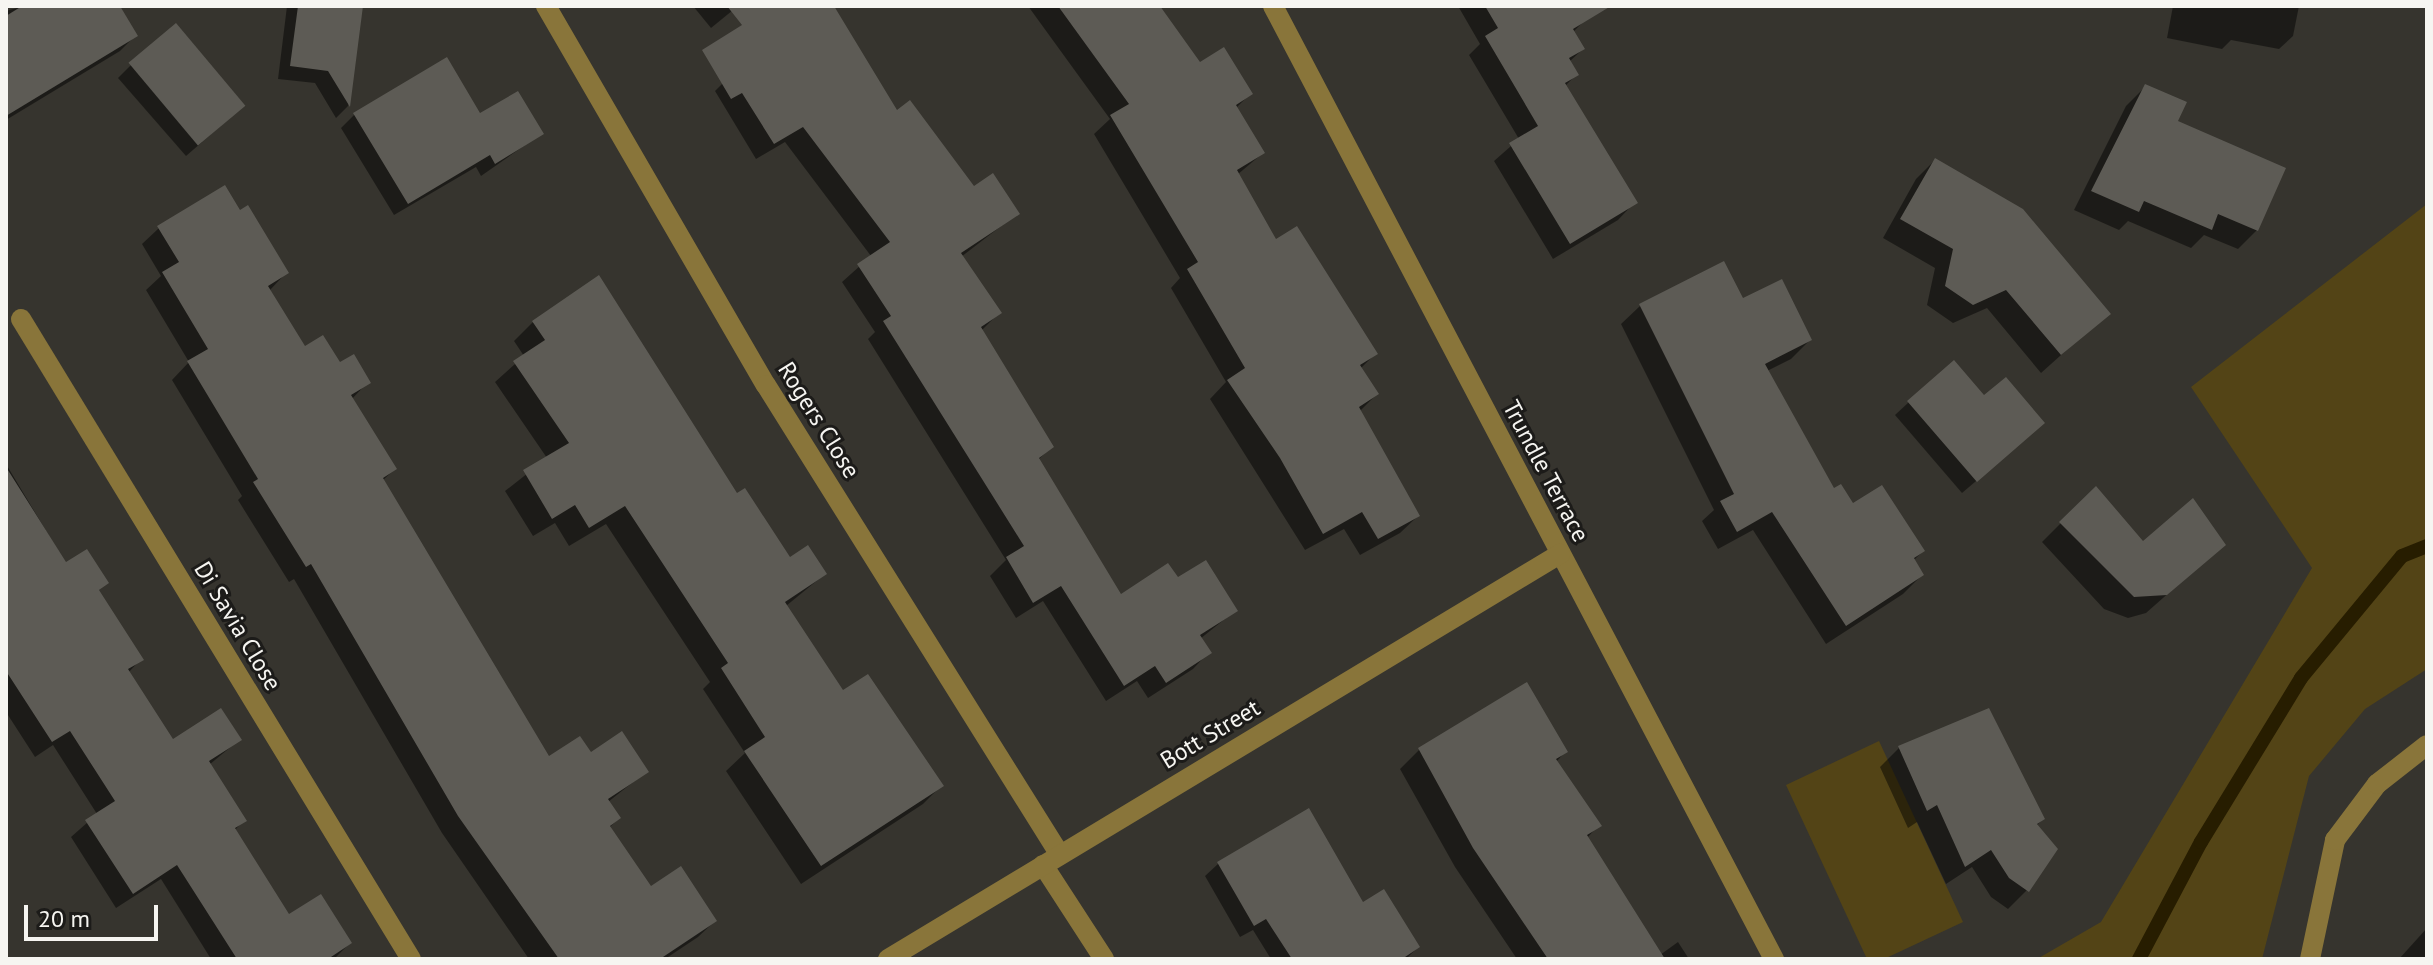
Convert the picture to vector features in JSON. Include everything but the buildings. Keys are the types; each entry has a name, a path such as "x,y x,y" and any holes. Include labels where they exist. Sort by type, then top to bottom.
{"street":[{"name":"Rogers Close","path":"546,6 766,385 1052,860 1104,959"},
{"name":"Trundle Terrace","path":"1273,6 1774,959"},
{"name":"Di Savia Close","path":"21,319 411,959"},
{"name":"Bott Street","path":"888,959 1560,554"},
{"path":"2310,959 2335,840 2377,784 2427,745"}],"shaded area":[{"path":"2427,204 2427,669 2365,709 2309,776 2262,959 2037,959 2101,922 2312,568 2191,387"},
{"path":"1879,741 1963,922 1884,959 1867,959 1786,785"}],"waterway":[{"path":"2139,959 2201,842 2301,678 2402,556 2427,546"}]}
